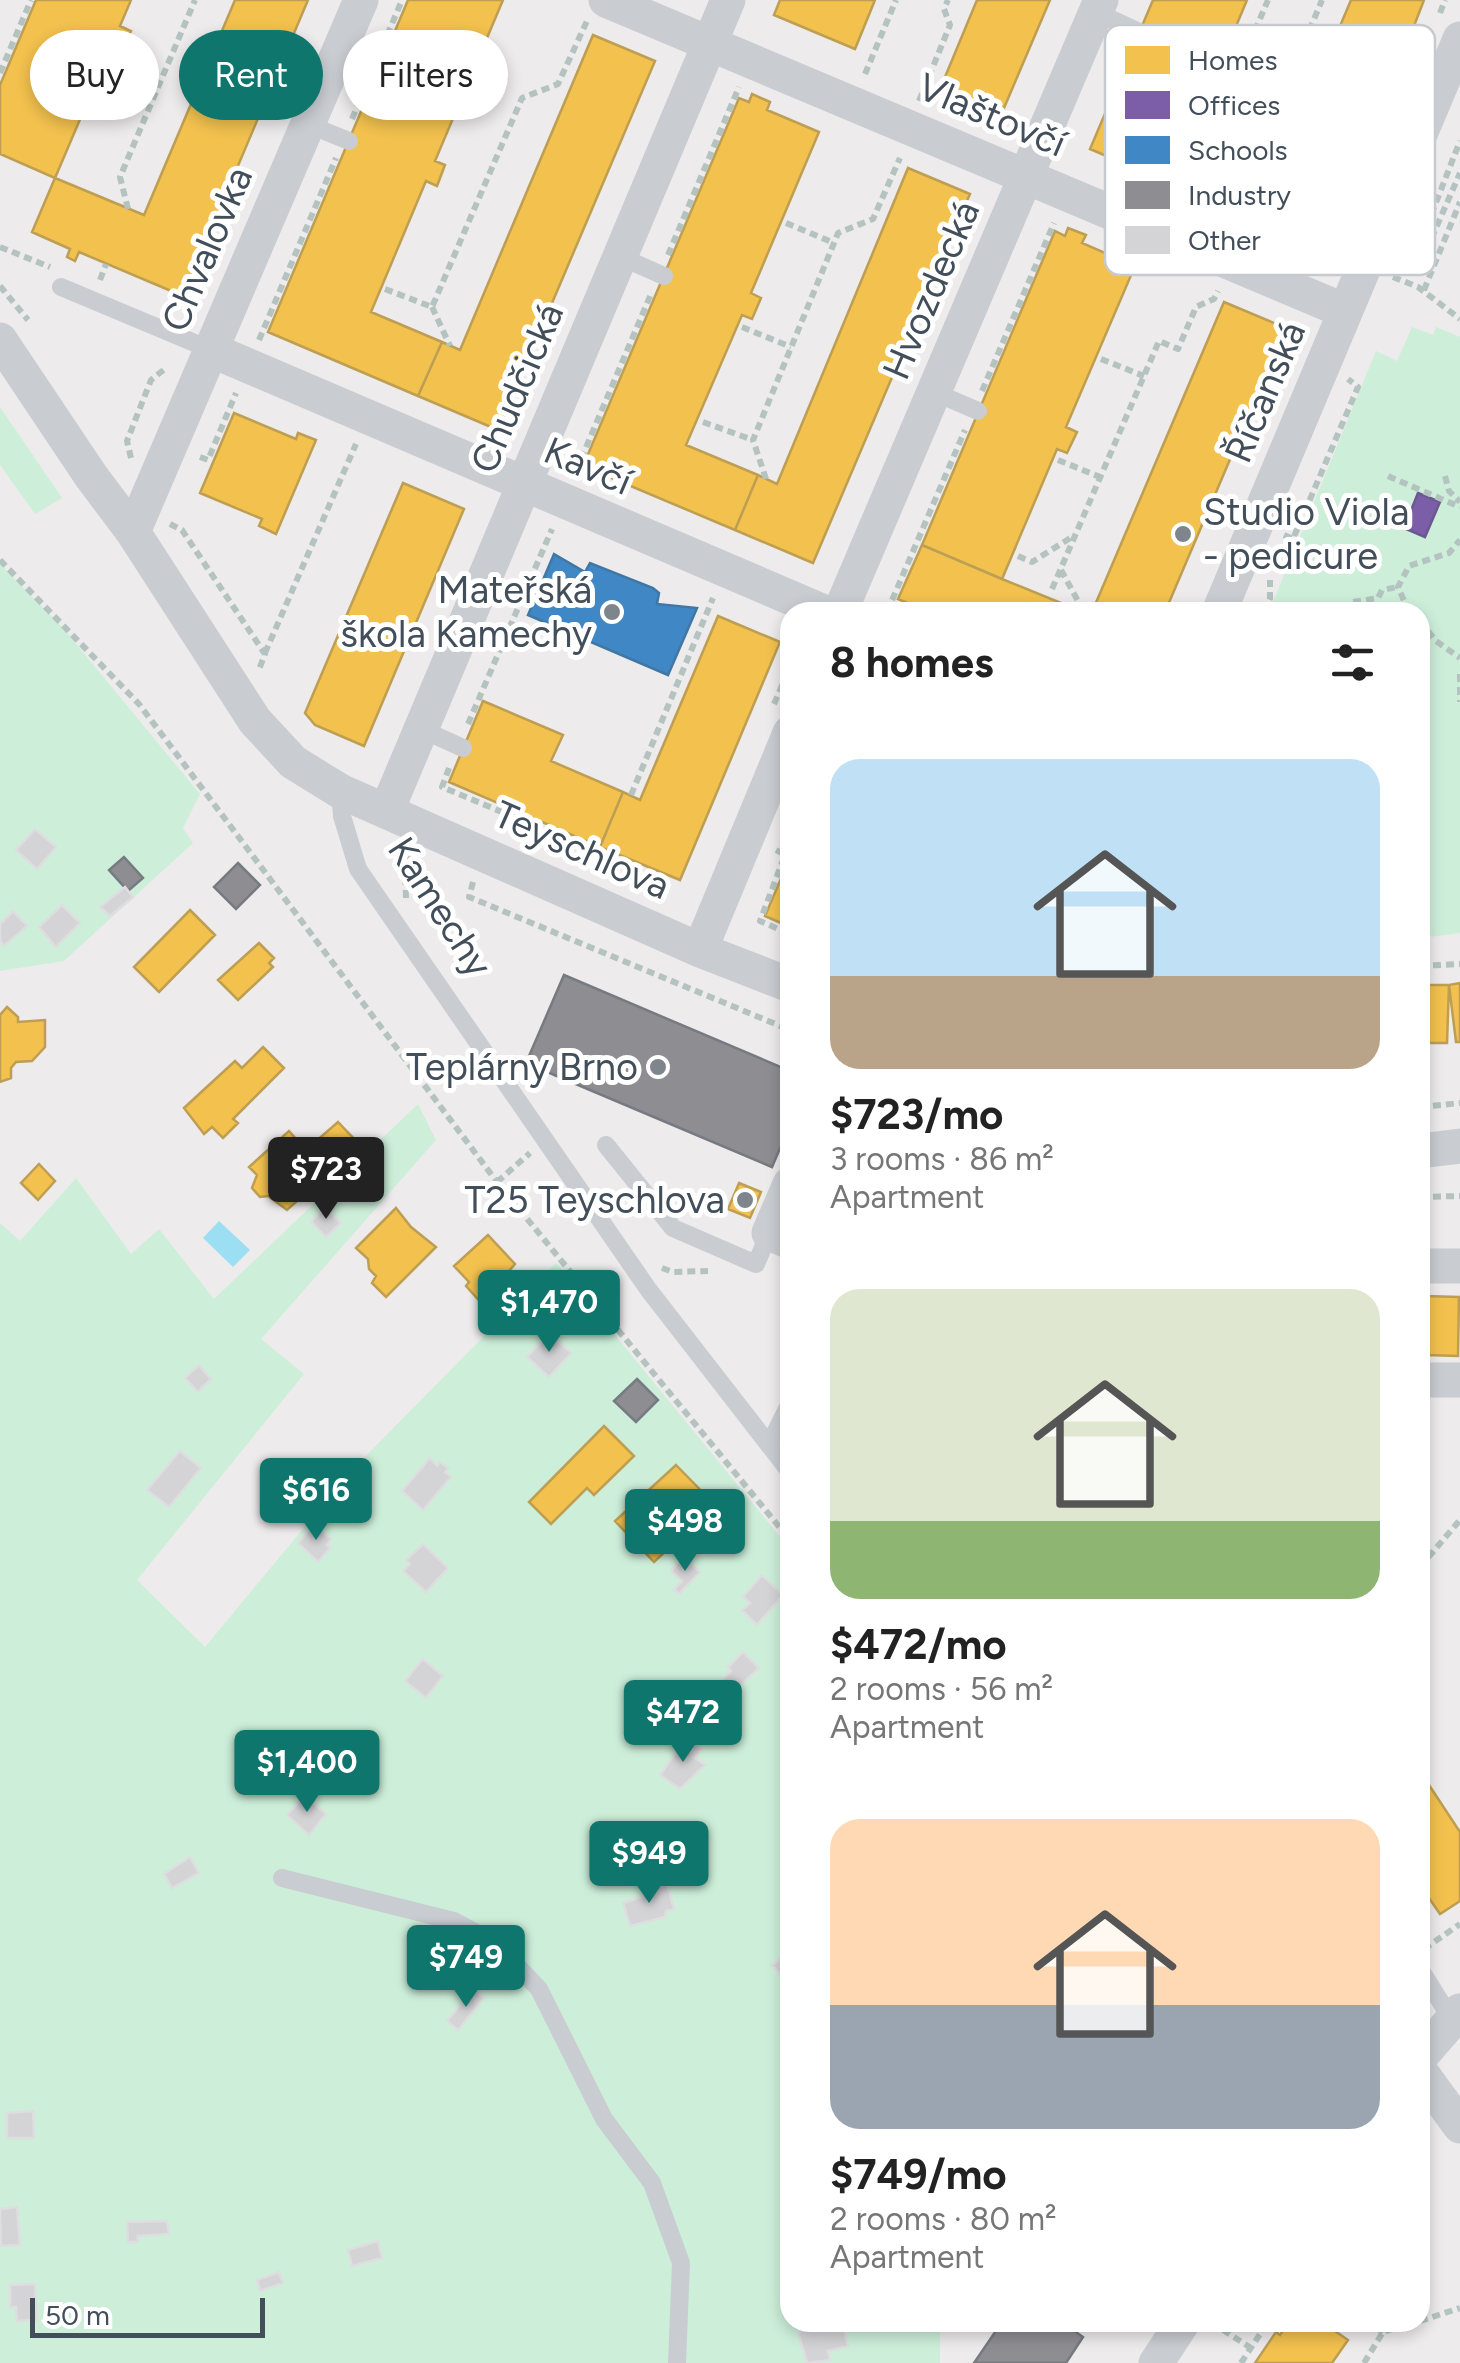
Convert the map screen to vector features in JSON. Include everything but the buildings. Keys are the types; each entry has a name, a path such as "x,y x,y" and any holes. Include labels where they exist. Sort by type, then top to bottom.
{"street":[{"name":"Chvalovka","path":"148,524 195,343 307,124 361,0"},
{"name":"Chudčická","path":"388,810 728,0"},
{"name":"Vlaštovčí","path":"598,5 710,43 1105,209"},
{"name":"Hvozdecká","path":"844,602 1098,6"},
{"name":"Říčanská","path":"1435,97 1460,38"},
{"name":"Vlaštovčí","path":"1261,275 1345,311"},
{"name":"Říčanská","path":"1223,602 1360,275"},
{"path":"0,340 91,476 148,524 254,721 293,762 340,791"},
{"name":"Kavčí","path":"195,343 800,602"},
{"path":"700,950 778,727"},
{"name":"Teyschlova","path":"340,791 700,950 780,981"},
{"path":"1430,1150 1460,1146"},
{"path":"1430,1266 1460,1266"},
{"path":"1430,1380 1460,1380"},
{"path":"1430,2046 1456,2016"},
{"path":"1430,2085 1460,2126"},
{"path":"1156,2363 1177,2332"}],"lane":[{"path":"1098,6 1128,25"},
{"path":"307,124 346,140"},
{"path":"619,256 664,276"},
{"path":"61,287 195,343"},
{"path":"934,392 976,410"},
{"path":"421,729 461,747"},
{"name":"Kamechy","path":"340,791 342,816 358,869 648,1289 780,1459"},
{"path":"606,1145 673,1228 756,1264 780,1237"},
{"path":"769,1445 780,1422"},
{"path":"282,1878 454,1922 496,1944 539,1990 604,2119 652,2183 658,2199 681,2263 677,2363"},
{"path":"1430,1982 1456,2016"}],"path":[{"path":"0,73 31,0"},
{"path":"128,209 120,177 195,0"},
{"path":"191,454 208,460 402,0"},
{"path":"852,103 896,0"},
{"path":"903,100 917,106 950,25 944,9 948,0"},
{"path":"1257,25 1268,0"},
{"path":"1312,25 1322,0"},
{"path":"432,308 522,98 558,84 598,5"},
{"path":"766,479 753,440 838,233 872,219 896,169"},
{"path":"1435,232 1460,173"},
{"path":"1435,263 1460,202"},
{"path":"891,602 1060,208"},
{"path":"786,222 834,243"},
{"path":"1424,290 1430,275"},
{"path":"1392,276 1424,290 1460,319"},
{"path":"0,286 33,328"},
{"path":"385,289 432,308 450,346"},
{"path":"1052,589 1159,341 1178,348 1196,308 1206,302"},
{"path":"742,328 792,347"},
{"path":"115,461 131,459 127,442 151,380 195,343"},
{"path":"1101,359 1144,376"},
{"path":"703,422 753,440"},
{"path":"255,680 358,439"},
{"path":"1058,460 1100,477"},
{"path":"1388,476 1460,504"},
{"path":"1444,476 1460,504"},
{"path":"148,524 182,530 265,654"},
{"path":"554,524 442,787 608,854 599,876"},
{"path":"1018,556 1032,562 1076,534"},
{"path":"1398,587 1409,566 1450,553 1460,540"},
{"path":"0,560 139,704 497,1182 780,1528"},
{"path":"1061,570 1079,602"},
{"path":"1353,602 1372,601 1382,590 1398,587"},
{"path":"1398,587 1405,602"},
{"path":"631,795 715,591"},
{"path":"1430,634 1460,658"},
{"path":"1460,674 1460,702"},
{"path":"767,845 780,852"},
{"path":"406,909 405,869 414,846"},
{"path":"780,868 760,921 780,930"},
{"path":"476,870 469,897 780,1026"},
{"path":"1430,966 1460,964"},
{"path":"1430,1107 1460,1103"},
{"path":"497,1182 545,1140"},
{"path":"1430,1197 1460,1196"},
{"path":"647,1262 673,1272 701,1273 724,1266 733,1254"},
{"path":"1430,1556 1460,1520"},
{"path":"1430,1945 1460,1924"},
{"path":"1430,2318 1460,2308"},
{"path":"1226,2332 1251,2348"},
{"path":"1241,2363 1261,2332"},
{"path":"1364,2363 1384,2332"}],"green space":[{"path":"1412,327 1433,335 1436,327 1460,337 1460,933 1430,937 1430,602 1273,602 1376,351 1397,361"},
{"path":"0,407 62,498 35,514 0,465"},
{"path":"0,564 62,627 200,794 183,828 193,843 64,961 0,971"},
{"path":"418,1104 436,1140 261,1339 304,1374 137,1580 205,1647 352,1470 556,1263 780,1537 780,2332 940,2332 940,2363 0,2363 0,1223 20,1241 76,1178 131,1254 159,1229 214,1299"}],"water":[{"path":"219,1221 250,1250 233,1267 203,1238"}],"place":[{"name":"Studio Viola - pedicure","path":"1183,534"},
{"name":"Mateřská škola Kamechy","path":"612,612"},
{"name":"Teplárny Brno","path":"658,1067"},
{"name":"T25 Teyschlova","path":"745,1200"}]}
